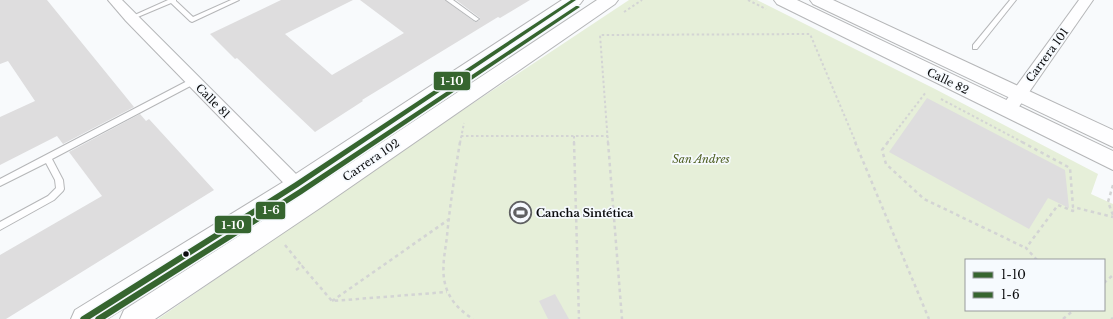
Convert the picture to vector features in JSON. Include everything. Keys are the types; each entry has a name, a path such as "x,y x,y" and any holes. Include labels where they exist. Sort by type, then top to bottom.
{"street":[{"name":"Calle 81","path":"116,0 131,18 312,201"},
{"name":"Carrera 102","path":"84,319 296,185 574,0"},
{"name":"Carrera 102","path":"133,319 312,201 609,0"},
{"name":"Calle 82","path":"783,0 1013,102 1113,139"},
{"name":"Calle 82","path":"819,0 1013,102 1113,161"},
{"name":"Carrera 101","path":"1013,102 1086,0"}],"lane":[{"path":"131,18 173,0 192,20 236,0"},
{"path":"449,0 476,19"},
{"path":"975,47 1013,0"},
{"path":"0,183 193,81"},
{"path":"0,226 51,198 60,189 59,180 47,158"}],"path":[{"path":"596,31 600,35 622,319"},
{"path":"600,35 810,34 929,319"},
{"path":"919,88 933,95"},
{"path":"926,92 882,150 886,164 924,199 1026,248 1036,259"},
{"path":"940,99 1070,168 1073,211 1058,205 1026,248"},
{"path":"464,123 448,220 443,270 447,292 462,312 473,319"},
{"path":"461,136 608,136"},
{"path":"574,136 579,319"},
{"path":"1113,185 1108,202 1113,216"},
{"path":"1073,207 1113,216"},
{"path":"332,301 448,220"},
{"path":"285,246 332,301"},
{"path":"296,270 302,266"},
{"path":"1105,283 1113,275"},
{"path":"332,301 447,292"},
{"path":"1063,319 1073,311"}],"green space":[{"name":"San Andres","path":"629,0 757,0 935,89 1098,174 1091,194 1113,204 1113,319 158,319 392,157"}],"building":[{"path":"0,0 47,0 134,107 63,144 57,136 0,165 0,117 35,101 8,61 0,64"},
{"path":"281,0 353,0 285,34 332,75 404,33 360,0 445,0 475,22 480,20 480,18 456,0 530,0 500,18 498,17 362,100 363,101 315,132 237,58 235,59 210,34"},
{"path":"927,98 1065,170 1069,208 1048,198 1029,229 889,152"},
{"path":"140,114 146,121 149,119 214,190 6,319 0,319 0,255 102,196 69,152"},
{"path":"555,294 569,319 548,319 539,301"}],"transit line":[{"name":"1-10","path":"84,319 296,185 574,0"},
{"name":"1-6","path":"99,319 300,192 578,7"}],"place":[{"name":"Cancha Sintética","path":"521,213"}]}
